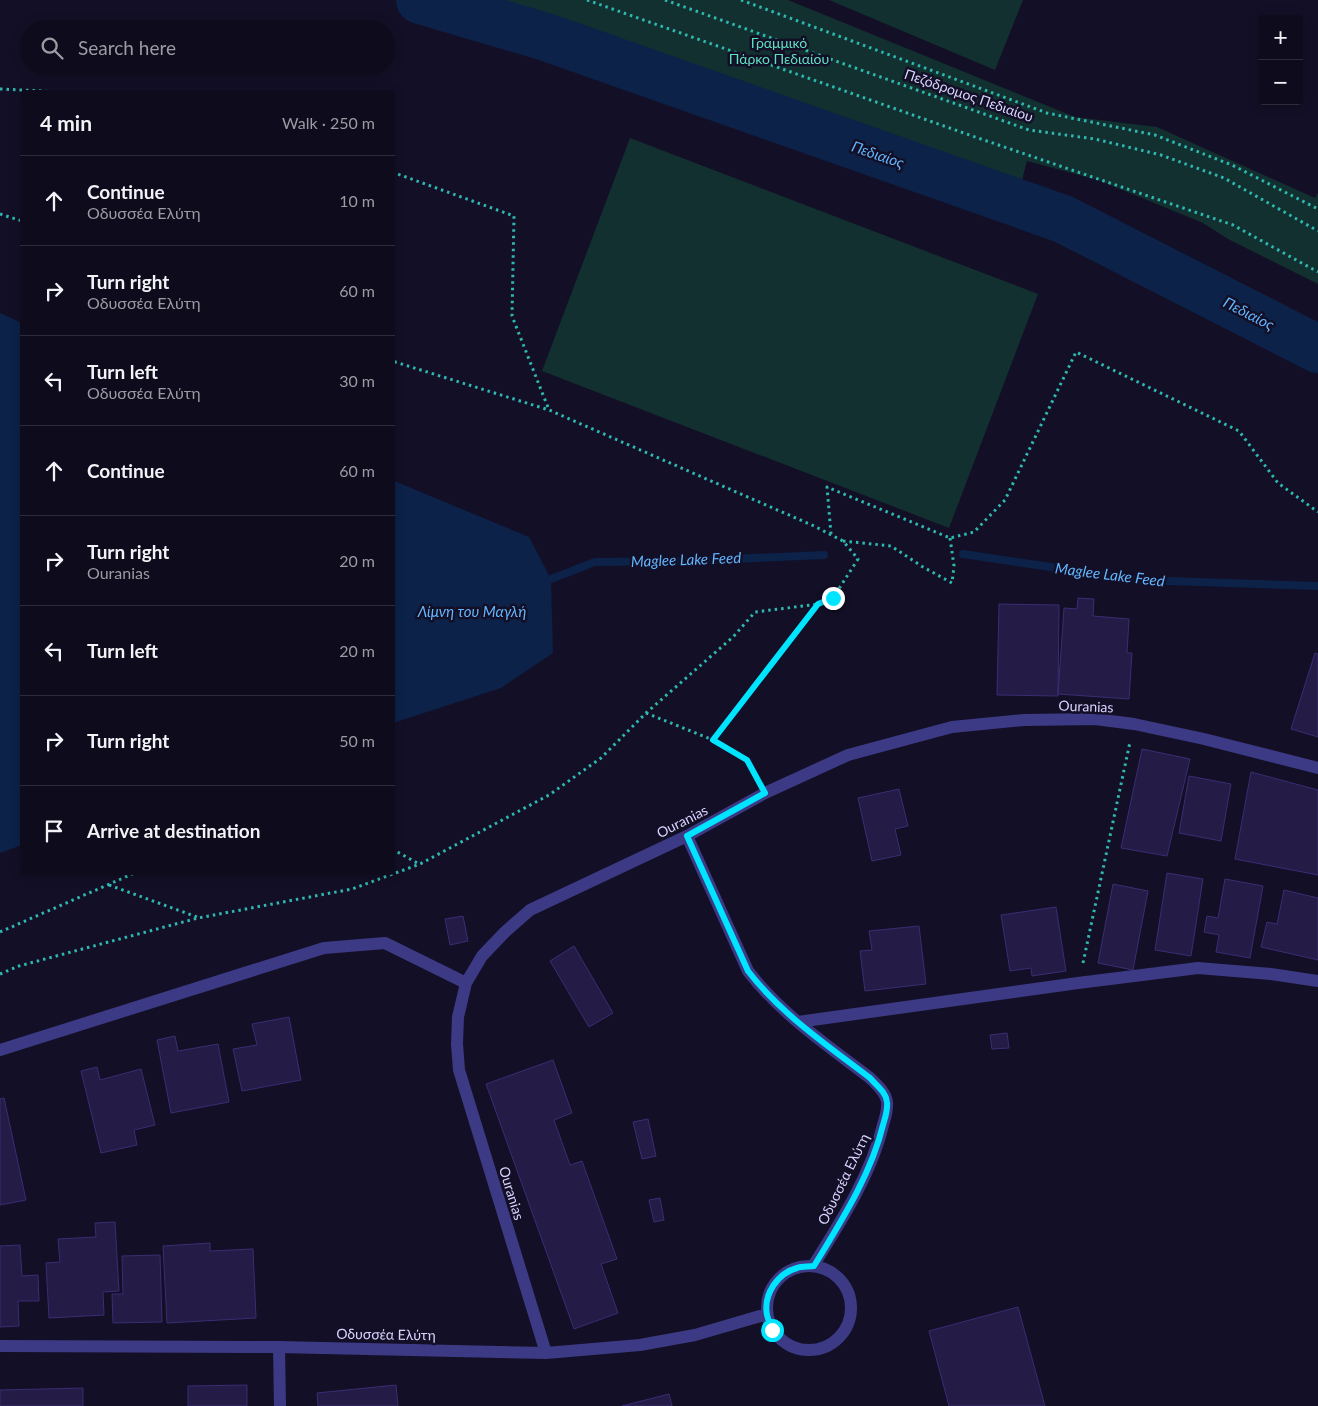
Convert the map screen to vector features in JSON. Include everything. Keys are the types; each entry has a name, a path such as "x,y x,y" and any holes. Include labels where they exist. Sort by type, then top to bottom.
{"street":[{"name":"Ouranias","path":"546,1353 459,1070 457,1044 458,1017 466,983 482,956 530,910 687,836 765,793 848,756 952,727 1024,720 1095,719 1134,724 1204,739 1318,768"},
{"name":"Οδυσσέα Ελύτη","path":"687,836 748,971 774,1002 870,1078 880,1088 887,1102 879,1144 848,1209 814,1266"},
{"path":"0,1050 324,948 384,943 466,983"},
{"path":"798,1022 1198,968 1271,974 1318,981"},
{"path":"814,1266 830,1271 842,1283 850,1298 851,1315 844,1331 833,1343 817,1350 800,1350 784,1342 772,1330 767,1314 768,1298 774,1284 784,1274 798,1267 814,1266"},
{"name":"Οδυσσέα Ελύτη","path":"0,1346 279,1347 546,1353 640,1345 686,1337 767,1314"},
{"path":"279,1347 280,1406"}],"path":[{"path":"587,0 978,138 1233,225 1318,272"},
{"name":"Πεζόδρομος Πεδιαίου","path":"665,0 1030,130 1095,139 1161,155 1224,178 1318,231"},
{"path":"742,0 1047,113 1155,135 1232,164 1318,209"},
{"path":"0,89 22,90"},
{"path":"395,173 514,216 512,316 550,410"},
{"path":"0,214 20,220"},
{"path":"831,534 827,487 950,538 974,532 1005,500 1076,352 1239,431 1278,483 1318,512"},
{"path":"395,362 550,410 831,534 843,541 858,559 833,598 818,604 755,612 733,637 646,713 601,758 549,795 420,864 395,873"},
{"path":"843,541 891,546 952,583 954,566 950,538"},
{"path":"713,740 818,604"},
{"path":"646,713 713,740 747,760 765,793"},
{"path":"1078,983 1134,724"},
{"path":"395,851 420,864"},
{"path":"0,932 131,875"},
{"path":"0,974 19,966 198,918 352,889 390,875"},
{"path":"109,885 198,918"}],"green space":[{"name":"Γραμμικό Πάρκο Πεδιαίου","path":"476,0 788,0 1075,117 1157,127 1315,198 1318,193 1318,284 1228,239 1203,223 1098,180 1027,161 1021,184"},
{"path":"829,0 1023,0 995,70"},
{"path":"630,138 1038,294 949,528 542,371"}],"water":[{"path":"0,313 20,322 20,846 0,853"},
{"name":"Λίμνη του Μαγλή","path":"395,481 529,537 551,579 553,653 501,688 395,722"}],"building":[{"path":"1078,598 1094,599 1093,616 1129,619 1127,653 1132,653 1129,699 1058,694 1064,608 1077,609"},
{"path":"999,604 1059,605 1058,696 997,695"},
{"path":"1315,653 1318,654 1318,737 1291,729"},
{"path":"1142,749 1190,759 1167,856 1121,848"},
{"path":"1251,772 1318,790 1318,875 1235,859"},
{"path":"1189,776 1231,784 1221,841 1179,833"},
{"path":"899,789 908,826 895,829 901,855 872,861 858,798"},
{"path":"1167,873 1203,879 1191,956 1155,950"},
{"path":"1225,879 1263,886 1250,958 1216,952 1219,935 1204,932 1207,916 1218,918"},
{"path":"1113,884 1148,891 1133,970 1098,963"},
{"path":"1284,890 1318,898 1318,960 1261,947 1267,922 1277,924"},
{"path":"1056,907 1066,971 1032,976 1031,968 1010,971 1001,915"},
{"path":"463,916 468,941 450,945 445,919"},
{"path":"919,926 926,984 865,991 860,951 872,950 869,931"},
{"path":"574,946 613,1013 589,1027 550,961"},
{"path":"289,1017 301,1080 242,1091 233,1049 257,1045 252,1024"},
{"path":"1007,1033 1009,1048 992,1049 990,1035"},
{"path":"175,1036 178,1051 218,1044 229,1102 171,1113 157,1040"},
{"path":"553,1060 572,1113 554,1120 570,1165 582,1161 617,1259 601,1264 618,1313 574,1329 486,1084"},
{"path":"97,1067 100,1080 141,1069 155,1125 134,1130 137,1145 101,1153 81,1071"},
{"path":"4,1098 26,1200 0,1205 0,1099"},
{"path":"648,1119 656,1156 642,1159 633,1122"},
{"path":"660,1198 664,1220 654,1222 649,1200"},
{"path":"115,1222 119,1291 103,1292 104,1315 49,1318 46,1263 60,1262 58,1239 96,1237 95,1223"},
{"path":"210,1243 210,1251 253,1249 256,1318 167,1323 163,1246"},
{"path":"20,1245 22,1276 38,1275 39,1301 18,1301 19,1326 0,1327 0,1246"},
{"path":"160,1255 162,1322 113,1323 112,1294 123,1294 122,1256"},
{"path":"1018,1307 1045,1406 949,1406 929,1331"},
{"path":"247,1385 247,1406 188,1406 188,1386"},
{"path":"396,1385 398,1406 318,1406 317,1393"},
{"path":"83,1388 83,1406 0,1406 0,1390"},
{"path":"669,1394 672,1406 622,1406"}],"waterway":[{"name":"Πεδιαίος","path":"420,0 546,37 1063,219 1318,349"},
{"name":"Maglee Lake Feed","path":"963,554 1138,580 1318,586"},
{"name":"Maglee Lake Feed","path":"551,579 595,562 687,561 824,555"}],"route":[{"path":"772,1330 767,1314 768,1298 774,1284 784,1274 798,1267 814,1266 848,1209 879,1144 887,1102 880,1088 870,1078 774,1002 748,971 687,836 765,793 747,760 713,740 818,604 833,598"}]}
